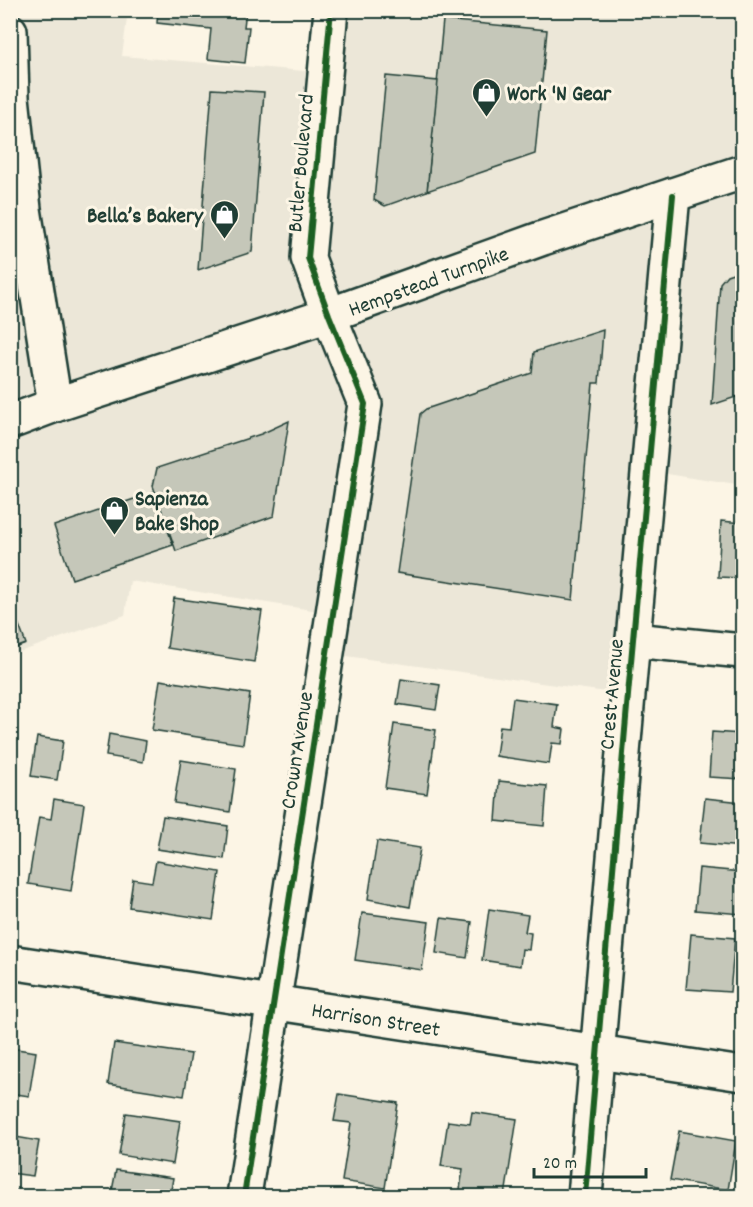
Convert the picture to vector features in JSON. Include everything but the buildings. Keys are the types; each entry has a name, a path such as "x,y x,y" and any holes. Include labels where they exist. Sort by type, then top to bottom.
{"street":[{"name":"Butler Boulevard","path":"329,315 308,258 331,10"},
{"path":"10,31 12,97 24,209 55,405"},
{"name":"Hempstead Turnpike","path":"10,422 55,405 329,315 543,238 742,172"},
{"name":"Crest Avenue","path":"585,1197 673,195"},
{"name":"Crown Avenue","path":"244,1197 366,404 329,315"},
{"path":"633,640 742,651"},
{"name":"Harrison Street","path":"10,962 742,1074"}],"shaded area":[{"path":"10,11 128,11 122,56 316,72 322,11 742,11 742,486 655,472 628,695 332,654 337,614 130,581 125,615 11,655"}],"cycle path":[{"path":"244,1196 365,404 308,258 331,10"},
{"path":"585,1196 673,195"}],"place":[{"name":"Work 'N Gear","path":"486,118"},
{"name":"Bella’s Bakery","path":"224,240"},
{"name":"Sapienza Bake Shop","path":"114,536"}]}
